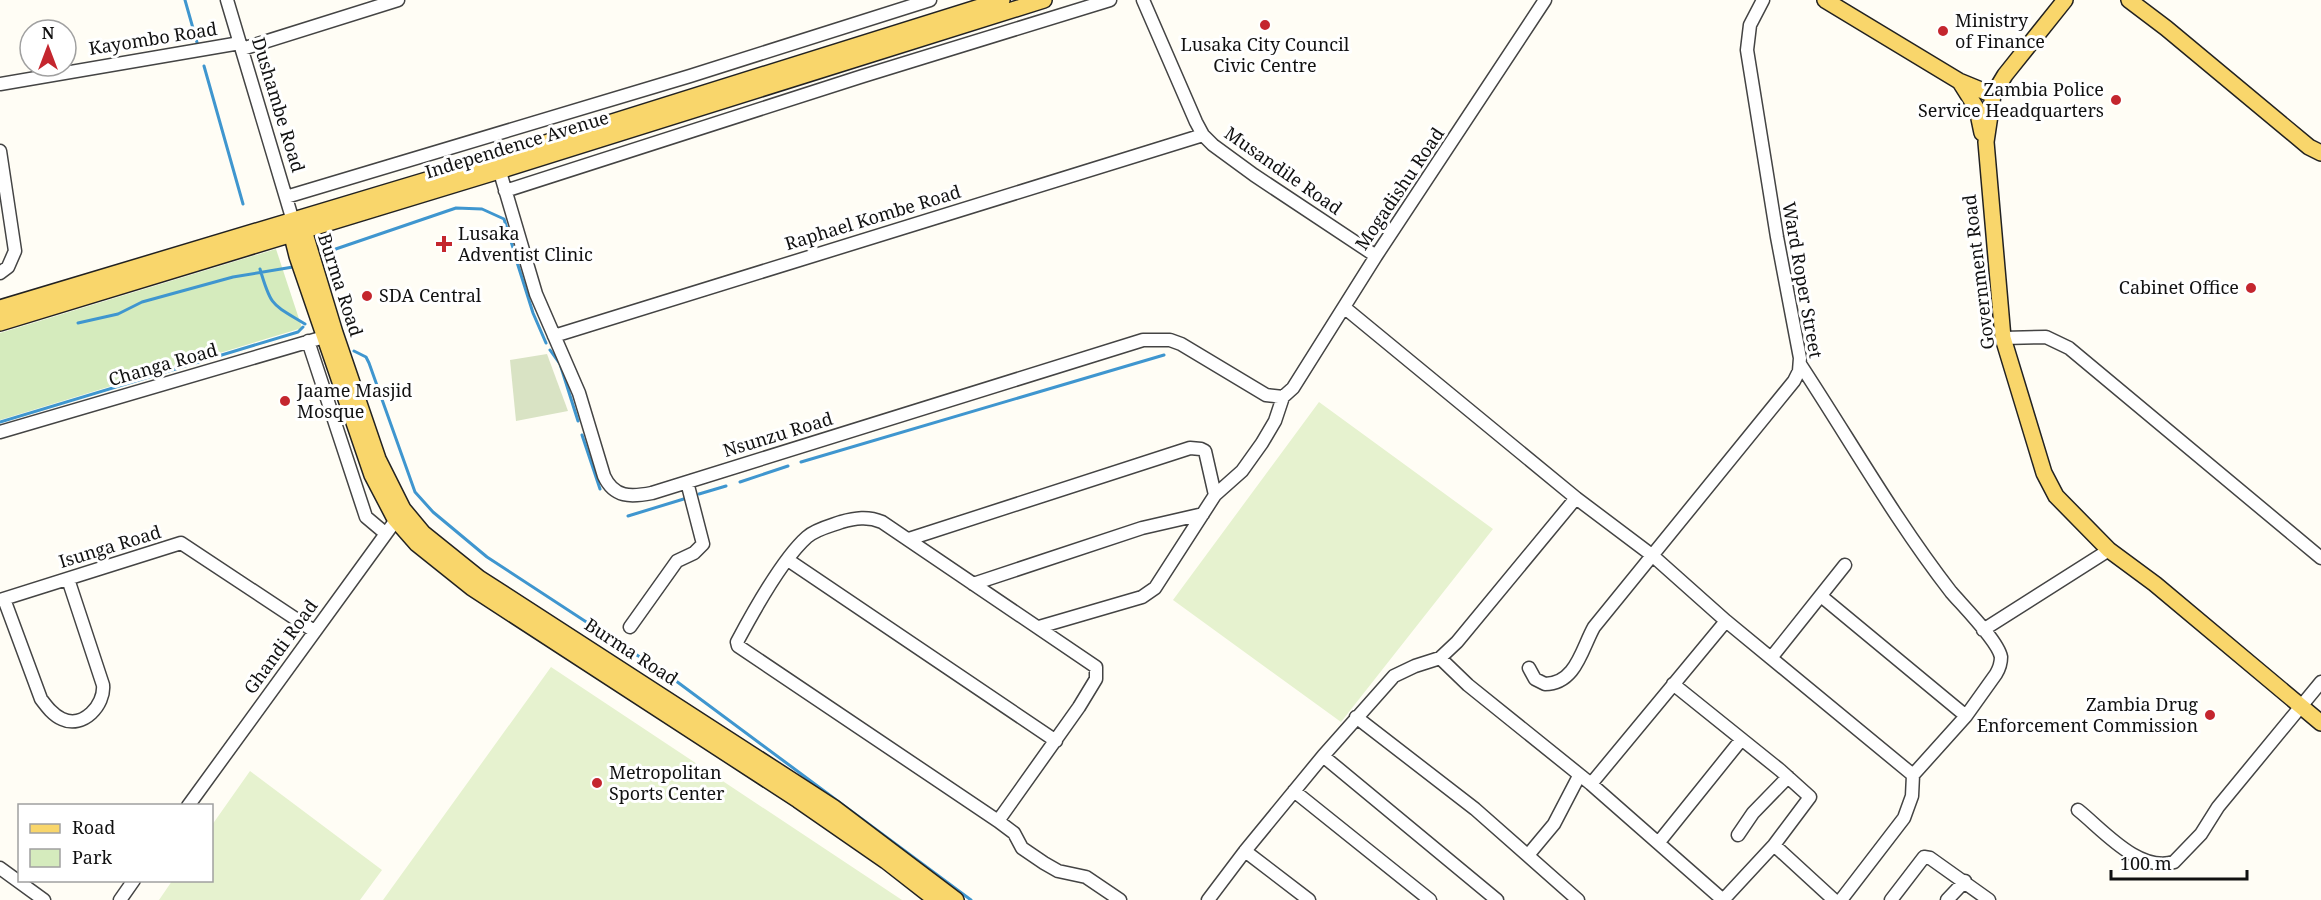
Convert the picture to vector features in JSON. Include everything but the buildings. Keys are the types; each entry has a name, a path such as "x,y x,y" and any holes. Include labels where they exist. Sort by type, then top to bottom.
{"main road":[{"name":"Independence Avenue","path":"0,323 497,165 1002,0"},
{"name":"Independence Avenue","path":"497,165 1044,0"},
{"path":"1825,0 1959,81 1993,95"},
{"name":"Government Road","path":"2065,0 2005,75 1993,95 1986,141 2003,338 2044,473 2056,496 2109,550 2155,584 2321,723"},
{"path":"2129,0 2315,150 2321,167"},
{"path":"1959,81 1977,109 1986,141"},
{"name":"Independence Avenue","path":"0,308 296,229"},
{"name":"Burma Road","path":"296,229 297,256 330,335 372,475 431,556 472,588 798,800 886,861 936,900"},
{"name":"Burma Road","path":"399,514 436,546 479,578 833,807 955,900"}],"street":[{"name":"Dushambe Road","path":"227,0 296,229"},
{"name":"Kayombo Road","path":"0,84 241,46 398,0"},
{"path":"286,197 679,80 930,0"},
{"path":"505,191 863,76 1110,0"},
{"name":"Musandile Road","path":"1143,0 1203,135 1254,175 1376,256"},
{"name":"Mogadishu Road","path":"1039,627 1149,594 1162,581 1215,495 1242,471 1262,443 1275,421 1283,397 1293,388 1376,256 1545,0"},
{"name":"Ward Roper Street","path":"1529,668 1535,679 1545,684 1557,681 1570,672 1583,654 1594,627 1794,381 1800,364 1761,146 1747,50 1750,25 1762,0"},
{"name":"Raphael Kombe Road","path":"554,336 1203,135"},
{"path":"0,151 15,251 8,267 0,273"},
{"name":"Nsunzu Road","path":"497,165 536,294 579,393 604,476 611,488 625,496 635,496 687,482 1143,340 1170,340 1181,344 1266,395 1283,397"},
{"path":"1345,308 1576,498 1653,556 1726,621 1913,775"},
{"name":"Changa Road","path":"0,432 330,335"},
{"path":"2003,338 2046,337 2069,348 2321,558"},
{"path":"308,342 366,518 385,533"},
{"path":"1800,364 1898,519 1952,593 1999,651 2001,662 1996,674 1966,716 1913,775 1912,796 1904,818 1841,900"},
{"path":"909,539 1190,448 1197,447 1205,451 1215,495"},
{"path":"630,627 677,561 694,553 702,544 687,482"},
{"path":"1208,900 1245,851 1356,717 1394,676 1440,658 1469,630 1576,498"},
{"path":"973,584 1142,528 1203,513"},
{"name":"Ghandi Road","path":"189,804 399,514"},
{"path":"998,821 1056,741 1096,679 1095,665 909,539 873,518 854,519 808,535 788,560 757,607 737,642 738,646 998,821 1014,833 1022,848 1044,864 1059,871 1086,878 1120,900"},
{"name":"Isunga Road","path":"2,600 184,544 314,631"},
{"path":"1983,630 2109,550"},
{"path":"788,560 1056,741"},
{"path":"1771,658 1845,565"},
{"path":"2,600 41,699 55,715 63,720 71,722 80,720 98,707 103,685 68,579"},
{"path":"1821,596 1966,716"},
{"path":"1591,784 1726,621"},
{"path":"1440,658 1468,685 1659,842 1723,900 1774,845 1809,798 1788,777 1673,684"},
{"path":"2078,810 2134,856 2154,864 2174,862 2201,834 2216,810 2321,682"},
{"path":"1356,717 1475,809 1529,854 1578,900"},
{"path":"1659,842 1741,740"},
{"path":"1323,756 1497,900"},
{"path":"1529,854 1554,824 1579,777"},
{"path":"1738,835 1753,813 1788,777"},
{"path":"1294,791 1430,900"},
{"path":"1774,845 1834,900"},
{"path":"1245,851 1309,900"},
{"path":"1891,900 1924,857 1930,858 1965,881 1989,900"},
{"path":"0,868 37,898"},
{"path":"1947,900 1965,881"},
{"path":"120,900 133,882"}],"green space":[{"path":"276,249 302,328 0,420 0,333"},
{"path":"547,354 568,411 516,421 510,360"},
{"path":"1319,402 1493,529 1341,722 1173,600"},
{"name":"Metropolitan Sports Center","path":"551,667 902,900 383,900"},
{"path":"250,771 382,870 360,900 159,900 171,882 213,882 213,824"}],"waterway":[{"path":"185,0 198,46"},
{"path":"204,66 243,204"},
{"path":"324,253 456,208 482,209 504,219 514,251"},
{"path":"516,259 533,313 546,343"},
{"path":"78,323 118,314 142,302 233,277 293,267"},
{"path":"260,269 267,291 274,303 305,324"},
{"path":"0,422 298,332 303,327"},
{"path":"550,350 560,364 578,421"},
{"path":"354,351 366,357 369,363 415,492 433,512 487,557 672,678 971,900"},
{"path":"801,462 1164,355"},
{"path":"582,435 600,489"},
{"path":"740,482 788,466"},
{"path":"699,494 726,486"},
{"path":"628,516 687,498"}],"place":[{"name":"Lusaka City Council Civic Centre","path":"1265,25"},
{"name":"Ministry of Finance","path":"1943,31"},
{"name":"Zambia Police Service Headquarters","path":"2116,100"},
{"name":"Lusaka Adventist Clinic","path":"444,244"},
{"name":"Cabinet Office","path":"2251,288"},
{"name":"SDA Central","path":"367,296"},
{"name":"Jaame Masjid Mosque","path":"285,401"},
{"name":"Zambia Drug Enforcement Commission","path":"2210,715"},
{"name":"Metropolitan Sports Center","path":"597,783"}]}
